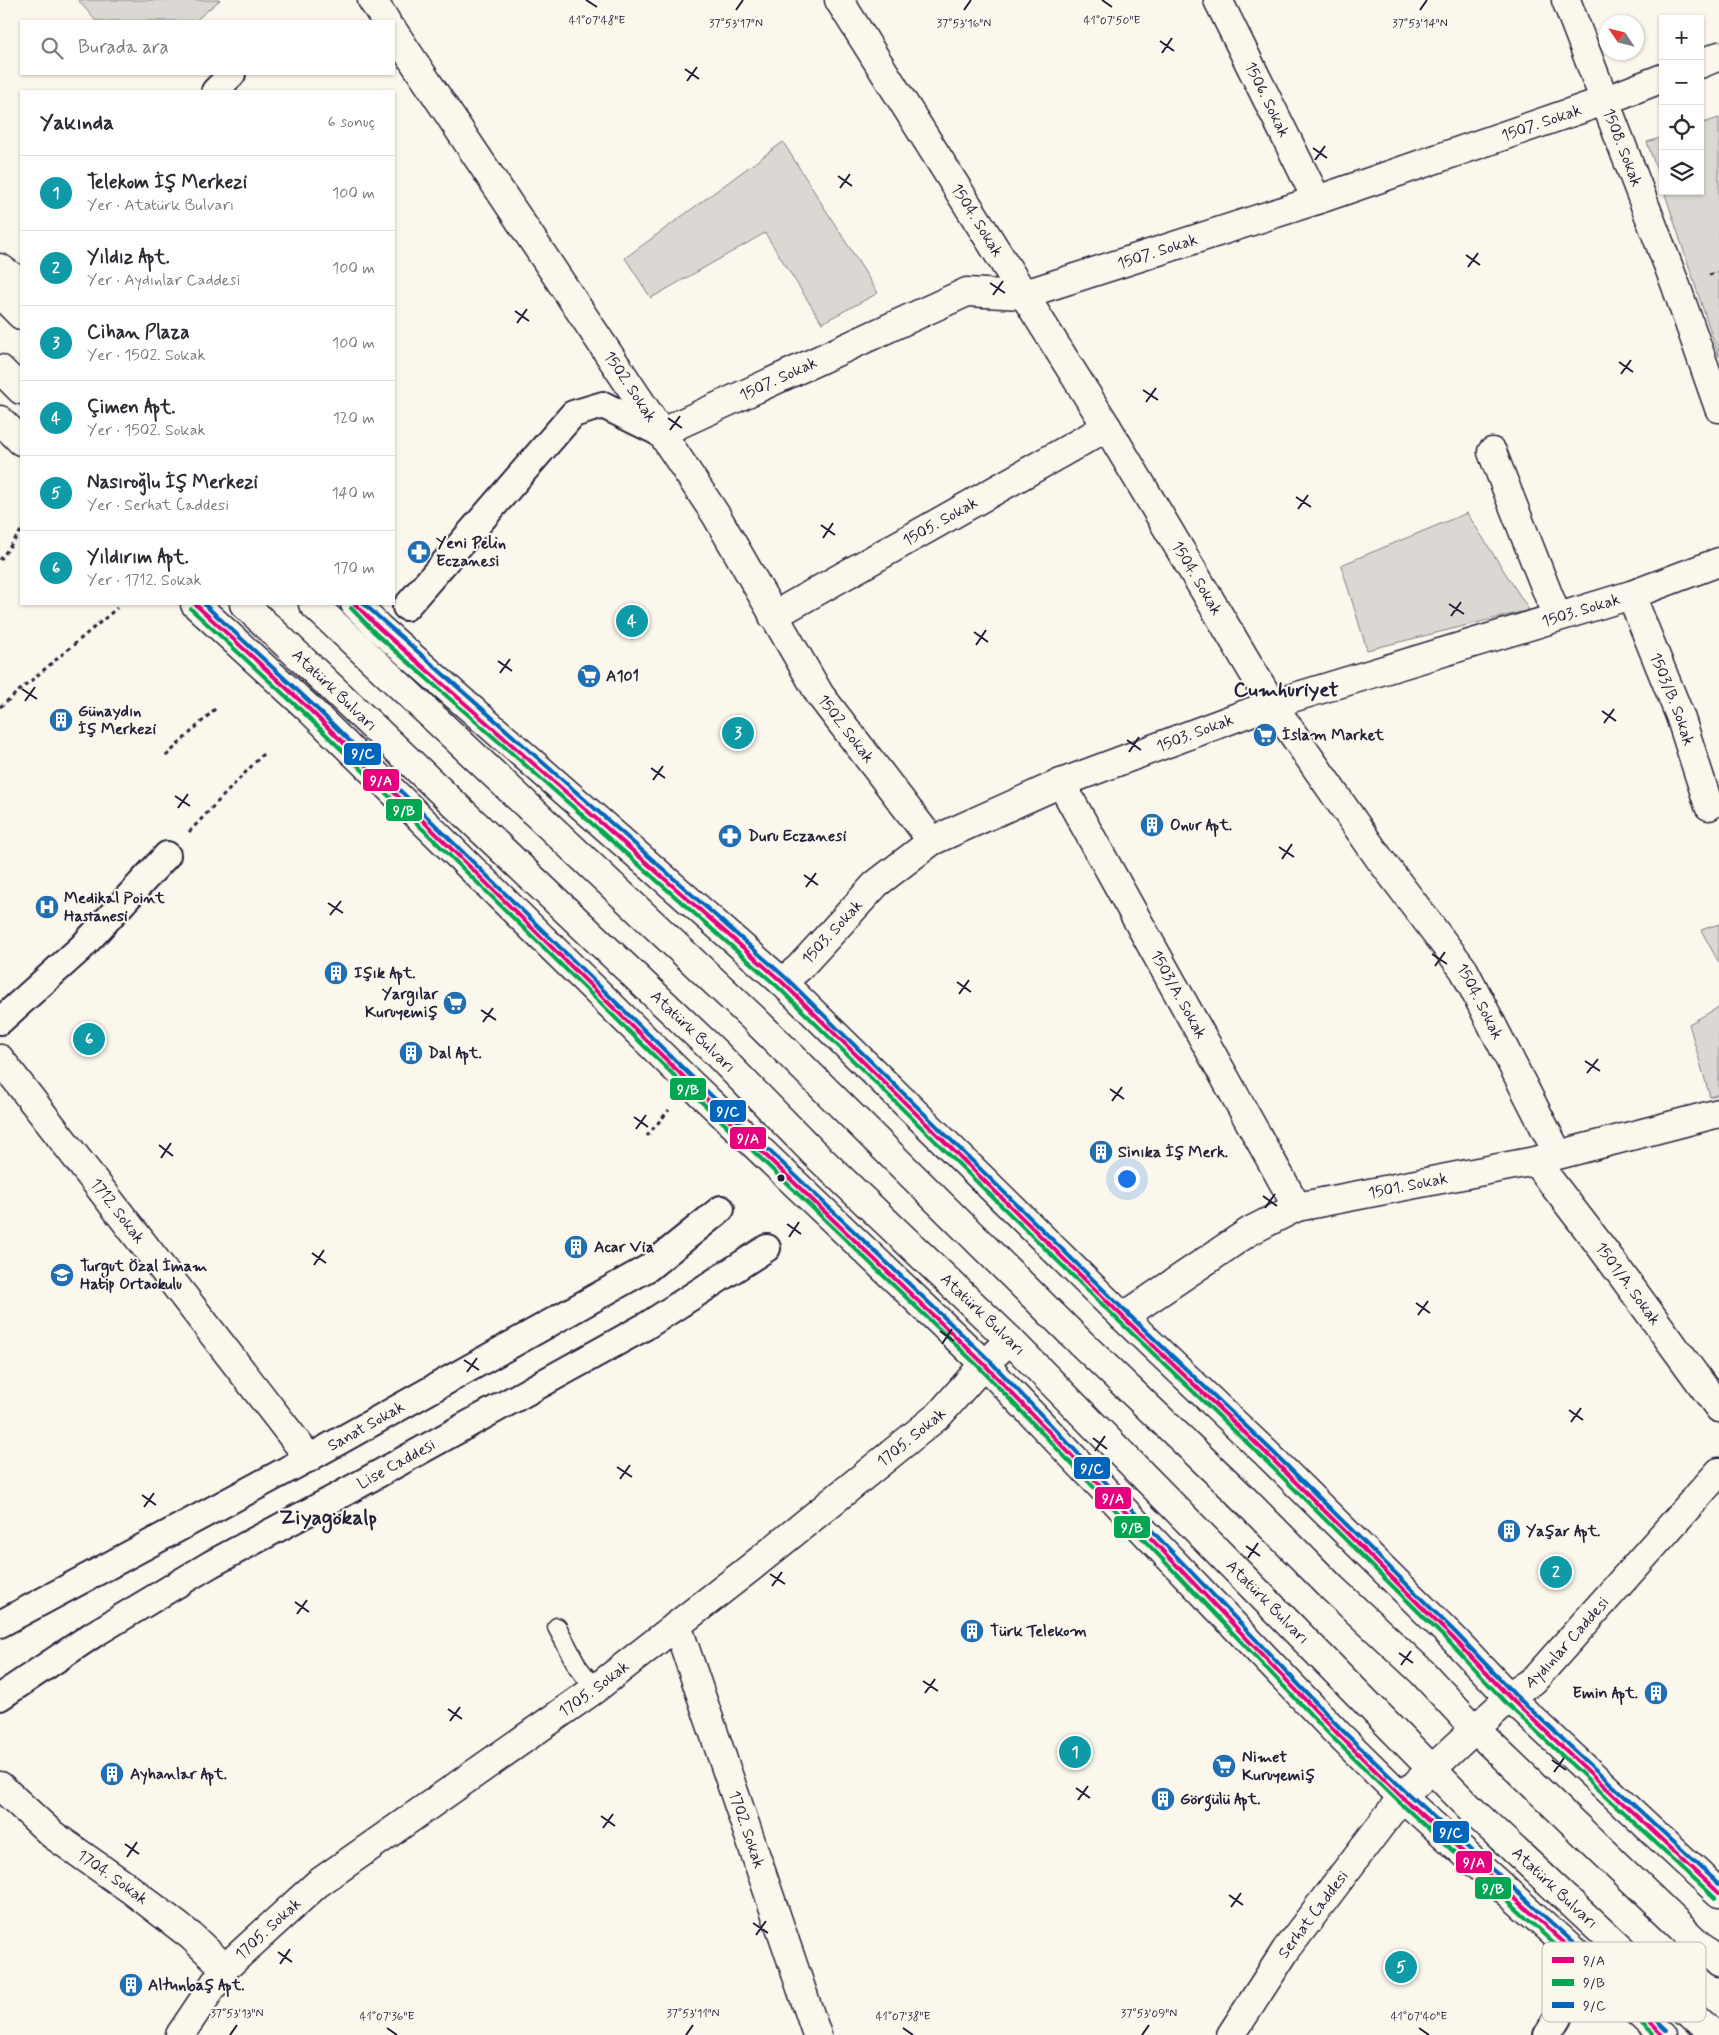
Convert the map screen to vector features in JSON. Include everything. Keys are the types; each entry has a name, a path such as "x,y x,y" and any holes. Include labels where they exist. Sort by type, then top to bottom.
{"street":[{"path":"372,0 385,20"},
{"name":"1504. Sokak","path":"839,0 1107,427 1272,704 1379,858 1464,970 1546,1158"},
{"name":"1506. Sokak","path":"1218,0 1317,200"},
{"name":"1508. Sokak","path":"1566,0 1676,286 1719,408"},
{"name":"1502. Sokak","path":"395,33 716,515 820,694 932,840"},
{"path":"1704,62 1719,56"},
{"path":"216,90 231,75"},
{"name":"1507. Sokak","path":"660,433 967,292 1022,294 1317,200 1604,102 1659,80"},
{"path":"0,268 20,281"},
{"path":"0,294 20,313"},
{"path":"0,369 20,389"},
{"path":"406,608 573,414 603,405 660,433"},
{"path":"0,420 20,440"},
{"name":"1505. Sokak","path":"773,616 1107,427"},
{"path":"1492,452 1556,617"},
{"name":"1503. Sokak","path":"782,982 799,968 876,884 932,840 1061,783 1272,704 1631,594 1719,562"},
{"name":"1503/B. Sokak","path":"1631,594 1680,716 1709,806"},
{"path":"196,605 307,708 691,1084 984,1364 1338,1734 1402,1798 1563,1942"},
{"name":"Atatürk Bulvarı","path":"245,605 717,1054 813,1152 1010,1340 1476,1814 1613,1942"},
{"path":"314,605 753,1018 1081,1343 1237,1492 1332,1588 1422,1672 1475,1729 1697,1942"},
{"path":"356,605 387,635 782,982 1123,1317 1266,1453 1453,1638 1510,1699 1719,1894"},
{"name":"1503/A. Sokak","path":"1061,783 1297,1207"},
{"path":"0,1021 81,948 167,855"},
{"name":"1712. Sokak","path":"0,1059 309,1458"},
{"name":"1501. Sokak","path":"1123,1317 1250,1231 1297,1207 1546,1158 1719,1113"},
{"name":"1501/A. Sokak","path":"1546,1158 1602,1248 1719,1408"},
{"name":"Sanat Sokak","path":"0,1624 309,1458 648,1268 721,1209"},
{"name":"Lise Caddesi","path":"0,1698 94,1634 211,1564 333,1499 646,1326 767,1248"},
{"name":"1705. Sokak","path":"180,2035 225,1968 317,1884 595,1688 677,1625 939,1415 984,1364 1010,1340"},
{"name":"Aydınlar Caddesi","path":"1402,1798 1431,1768 1520,1689 1534,1680 1719,1472"},
{"name":"1702. Sokak","path":"677,1625 816,2035"},
{"name":"1704. Sokak","path":"0,1786 53,1835 130,1889 191,1936 225,1968"},
{"name":"Serhat Caddesi","path":"1231,2035 1286,1950 1402,1798"},
{"path":"1706,1951 1719,1963"},
{"path":"1648,2022 1662,2035"},
{"name":"Atatürk Bulvarı","path":"1698,2022 1712,2035"}],"lane":[{"path":"557,1627 578,1667 595,1688"}],"path":[{"path":"0,560 20,532"},
{"path":"0,708 117,608"},
{"path":"166,756 216,708"},
{"path":"167,855 263,754"}],"shaded area":[{"path":"78,0 220,0 196,20 95,20"},
{"path":"1719,118 1719,357 1665,195 1704,195 1704,123"},
{"path":"1659,138 1659,176 1647,142"},
{"path":"783,142 878,293 822,323 765,233 651,298 625,258"},
{"path":"1467,513 1529,610 1367,650 1341,565"},
{"path":"1719,924 1719,963 1701,930"},
{"path":"1719,1007 1719,1094 1710,1097 1689,1024"}],"transit line":[{"name":"9/A","path":"196,605 307,707 691,1084 984,1364 1338,1734 1402,1797 1563,1942"},
{"name":"9/C","path":"205,605 311,703 695,1080 988,1359 1342,1730 1406,1792 1573,1942"},
{"name":"9/A","path":"356,605 379,628 782,982 1123,1317 1266,1453 1453,1638 1511,1699 1719,1893"},
{"name":"9/C","path":"365,605 786,978 1127,1313 1270,1449 1457,1634 1515,1695 1719,1884"},
{"name":"9/B","path":"351,608 375,633 778,987 1119,1321 1262,1457 1449,1642 1507,1704 1715,1898"},
{"name":"9/B","path":"191,609 303,712 687,1088 980,1368 1333,1738 1398,1801 1552,1942"},
{"name":"9/B","path":"1640,2022 1654,2035"},
{"name":"9/A","path":"1649,2022 1663,2035"},
{"name":"9/C","path":"1659,2022 1667,2030"}],"place":[{"name":"Yeni Pelin Eczanesi","path":"419,552"},
{"name":"Çimen Apt.","path":"632,621"},
{"name":"A101","path":"589,676"},
{"name":"Günaydın İş Merkezi","path":"61,720"},
{"name":"Cihan Plaza","path":"738,733"},
{"name":"İslam Market","path":"1265,735"},
{"name":"Onur Apt.","path":"1152,825"},
{"name":"Duru Eczanesi","path":"730,836"},
{"name":"Medikal Point Hastanesi","path":"47,907"},
{"name":"Işık Apt.","path":"336,973"},
{"name":"Yargılar Kuruyemiş","path":"455,1003"},
{"name":"Yıldırım Apt.","path":"89,1039"},
{"name":"Dal Apt.","path":"411,1053"},
{"name":"Sinıka İş Merk.","path":"1101,1152"},
{"name":"Acar Via","path":"576,1247"},
{"name":"Turgut Özal İmam Hatip Ortaokulu","path":"62,1275"},
{"name":"Yaşar Apt.","path":"1509,1531"},
{"name":"Yıldız Apt.","path":"1556,1572"},
{"name":"Türk Telekom","path":"972,1631"},
{"name":"Emin Apt.","path":"1656,1693"},
{"name":"Telekom İş Merkezi","path":"1075,1752"},
{"name":"Nimet Kuruyemiş","path":"1224,1766"},
{"name":"Ayhanlar Apt.","path":"112,1774"},
{"name":"Görgülü Apt.","path":"1163,1799"},
{"name":"Nasıroğlu İş Merkezi","path":"1401,1967"},
{"name":"Altunbaş Apt.","path":"131,1985"}],"district":[{"name":"Cumhuriyet","path":"1286,690"},
{"name":"Ziyagökalp","path":"328,1518"}]}
